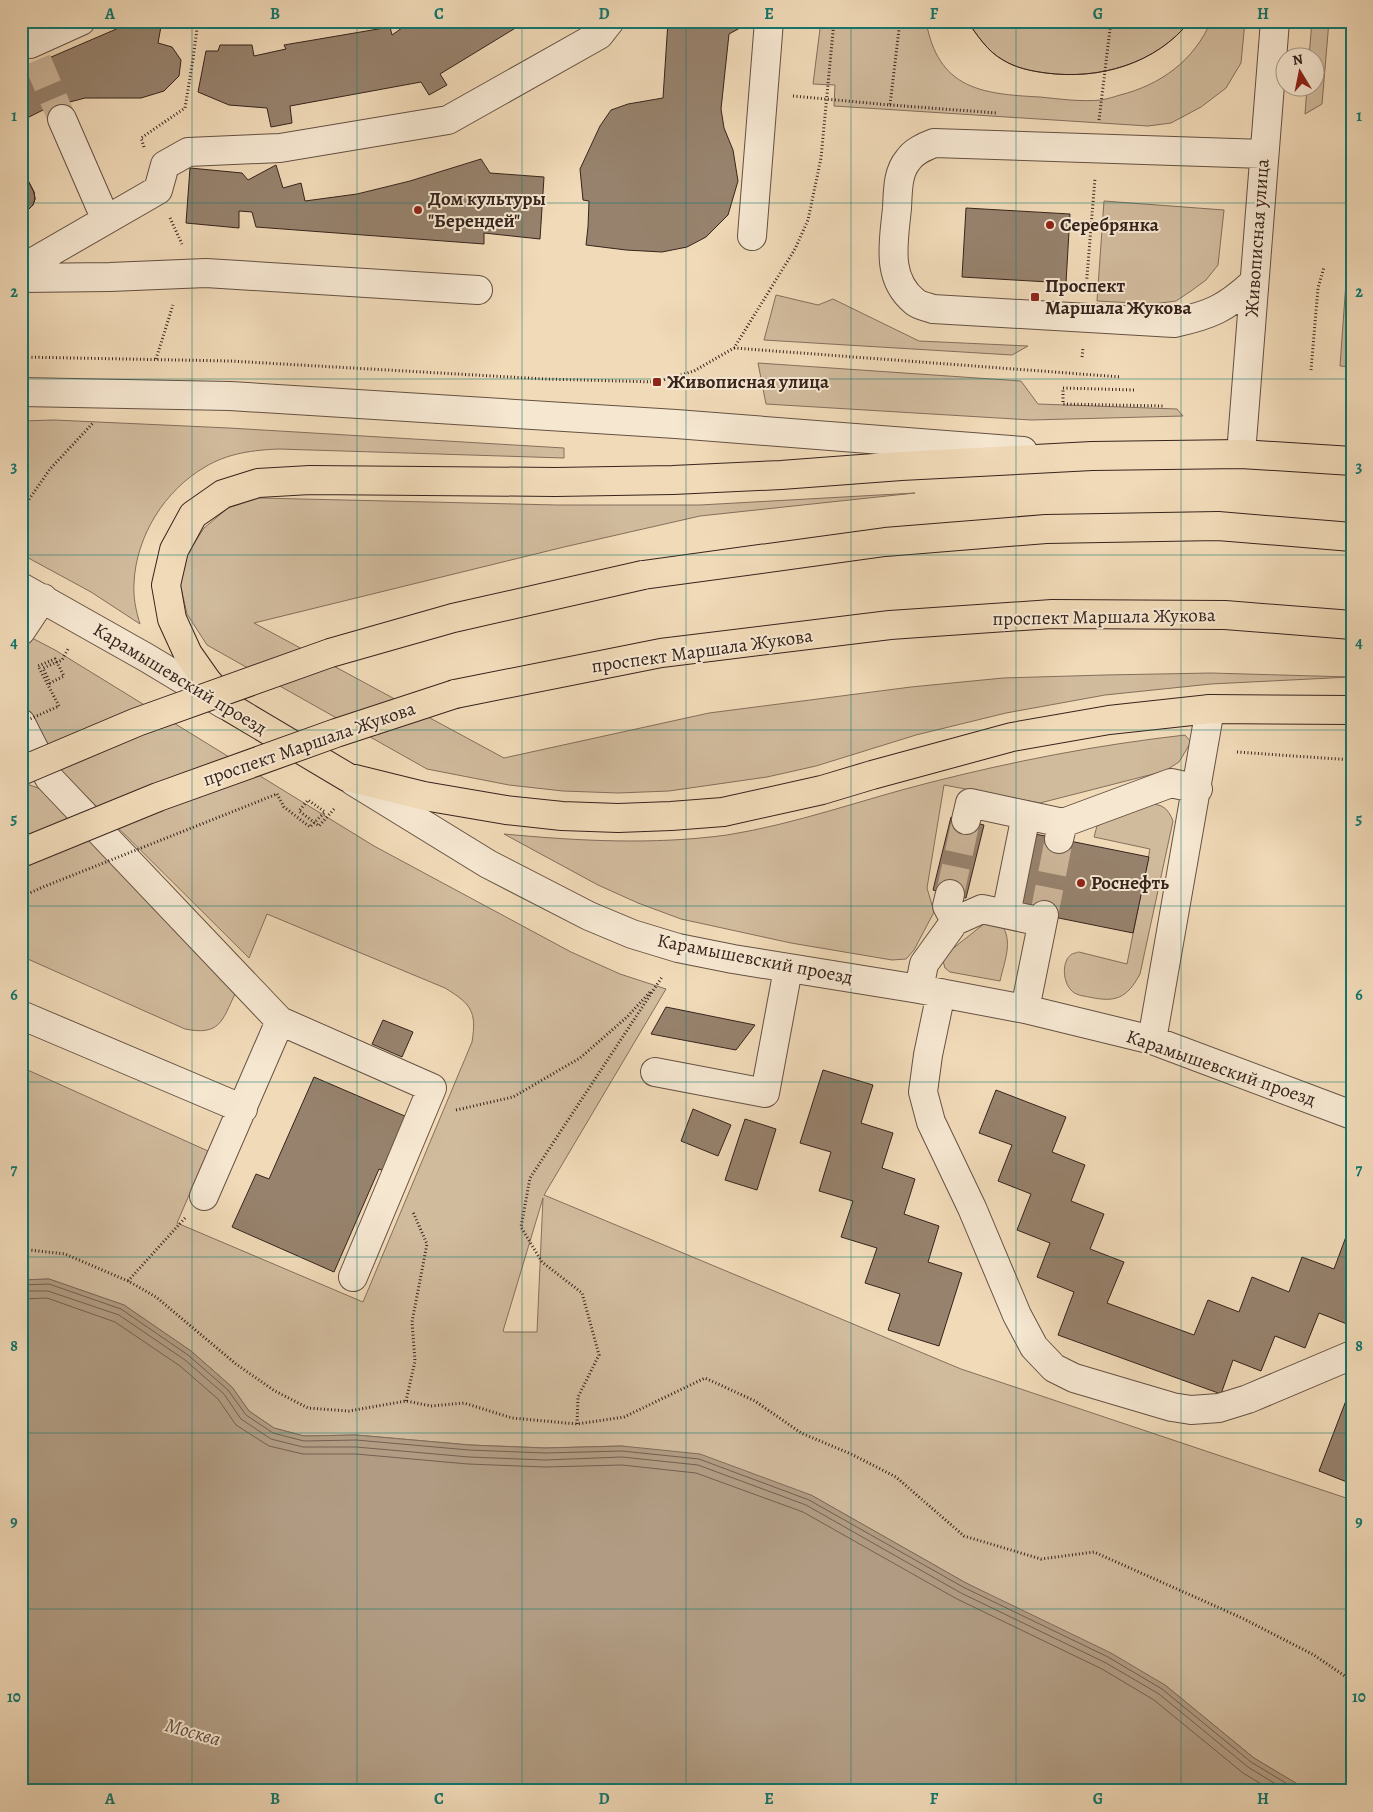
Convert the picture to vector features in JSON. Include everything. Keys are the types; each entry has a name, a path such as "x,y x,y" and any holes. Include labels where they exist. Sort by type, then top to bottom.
{"main road":[{"path":"231,708 207,681 188,654 172,619 166,585 174,550 193,515 223,494 258,483 310,480 556,482 673,480 1092,456 1241,454 1352,461"},
{"path":"21,770 137,722 330,653 453,618 643,575 885,542 1046,529 1218,526 1352,537"},
{"name":"проспект Маршала Жукова","path":"21,853 158,797 336,733 455,694 661,653 890,625 1052,614 1225,615 1352,625"},
{"name":"Карамышевский проезд","path":"231,708 347,777"},
{"path":"347,777 424,796 506,810 562,816 618,818 672,816 723,812 773,802 1012,738 1109,720 1210,709 1352,710"}],"street":[{"path":"29,43 80,21"},
{"path":"21,269 158,190 165,165 188,152 280,148 448,120 599,35 610,21"},
{"path":"752,236 769,21"},
{"name":"Живописная улица","path":"1241,454 1275,21"},
{"path":"62,119 106,220"},
{"path":"1253,283 1215,312 1174,323 933,309 916,303 904,289 896,274 892,257 899,177 908,160 919,149 934,143 1264,154"},
{"path":"21,278 110,277 206,272 478,290"},
{"path":"21,392 230,396 544,415 1092,456"},
{"path":"21,631 32,593"},
{"name":"Карамышевский проезд","path":"32,593 231,708"},
{"path":"1152,1040 1198,788 1210,709"},
{"path":"21,723 48,778 280,1022 432,1088 353,1277"},
{"path":"21,770 48,778"},
{"name":"Карамышевский проезд","path":"347,777 488,864 589,916 632,934 678,948 788,969 930,991 1025,1009 1152,1040 1352,1115"},
{"path":"966,820 970,803 1026,815 1061,831 1171,783 1198,788"},
{"path":"1006,914 1026,815"},
{"path":"950,894 948,906 955,921"},
{"path":"1025,1009 1043,918 982,909 955,921 924,964 930,991 928,1055 924,1092 930,1122 972,1208 1017,1315 1034,1347 1054,1368 1074,1378 1172,1408 1191,1410 1220,1408 1248,1399 1352,1355"},
{"path":"655,1072 765,1094 788,969"},
{"path":"21,1015 243,1109"},
{"path":"204,1196 280,1022"}],"path":[{"path":"158,190 141,138 185,108 194,59 198,21"},
{"path":"21,358 230,361 545,379 657,382 694,372 734,348 795,249 808,220 821,158 834,21"},
{"path":"890,105 900,21"},
{"path":"1082,357 1099,120 1111,21"},
{"path":"764,94 1000,113"},
{"path":"1089,120 1099,120"},
{"path":"1312,370 1318,288 1324,267"},
{"path":"734,348 1121,377"},
{"path":"21,511 50,469 91,426 137,359"},
{"path":"1134,390 1063,388 1063,404 1163,406"},
{"path":"21,723 59,706 38,666 55,659 60,668 64,676 50,683 43,668 55,663 62,660 69,647"},
{"path":"1237,752 1352,760"},
{"path":"21,897 277,794 284,807 310,827 315,822 320,817 325,812 308,800 299,810 312,821 319,826 335,808"},
{"path":"422,1112 457,1110 513,1097 546,1079 580,1058 608,1034 642,1001 662,977 530,1178 521,1227 542,1262 582,1293 599,1355 578,1397 577,1424"},
{"path":"394,1182 416,1217 427,1244 412,1322 415,1361 406,1401"},
{"path":"128,1281 204,1196"},
{"path":"21,1249 65,1254 128,1281 156,1297 236,1364 275,1391 308,1408 349,1411 406,1401 431,1406 464,1403 512,1418 577,1424 624,1416 705,1378 755,1401 801,1433 851,1454 896,1477 964,1536 1040,1559 1094,1552 1242,1618 1314,1656 1352,1681"}],"shaded area":[{"path":"821,21 926,21 932,44 941,61 952,74 965,83 981,90 1019,96 1086,101 1101,100 1135,91 1162,78 1195,48 1211,21 1245,21 1241,63 1226,88 1201,107 1171,123 1148,126 834,106 835,85 813,84"},
{"path":"967,21 1190,21 1161,48 1125,66 1106,71 1066,75 1035,71 1008,63 987,48"},
{"path":"1312,21 1329,21 1326,57 1326,48 1310,48"},
{"path":"1306,98 1323,98 1322,104 1305,114"},
{"path":"1104,201 1224,210 1218,265 1206,280 1176,301 1153,304 1097,301"},
{"path":"1348,254 1352,254 1352,367 1340,366"},
{"path":"776,295 818,305 833,299 919,341 1028,346 1012,355 764,340"},
{"path":"758,363 1021,381 1038,404 1177,409 1183,416 1031,420 766,404"},
{"path":"54,420 229,428 564,448 564,458 279,449 251,451 223,458 205,467 177,488 165,501 147,532 140,548 134,583 135,604 140,624 91,592 21,554 21,421"},
{"path":"915,493 700,516 564,547 254,623 504,758 709,713 911,687 1003,678 1211,673 1350,677 1211,684 1105,695 1006,713 916,735 816,766 767,777 669,791 618,793 563,791 509,785 427,769 207,645 187,614 180,583 186,556 204,528 228,508 259,498 557,505 700,505"},
{"path":"32,638 55,650 374,846 571,952 620,974 666,989 544,1195 961,1369 1352,1500 1352,1791 1309,1791 1254,1758 1165,1685 966,1583 811,1495 622,1446 545,1448 470,1445 356,1435 304,1436 274,1428 249,1411 232,1387 191,1351 124,1305 49,1279 21,1280 21,1067 208,1151 177,1223 363,1302 472,1042 474,1023 473,1016 466,1004 445,988 267,914 249,958 60,770 26,709 25,647","holes":["543,1198 537,1332 503,1331"]},
{"path":"1185,735 1191,742 1179,762 1165,771 1040,803 944,785 927,888 934,912 914,950 906,959 892,960 791,943 681,919 598,885 504,834 616,841 671,840 727,835 778,825 960,775 1056,754"},
{"path":"21,782 41,789 235,994 223,1019 213,1028 197,1031 185,1029 21,956"},
{"path":"1149,804 1164,808 1173,821 1140,974 1130,989 1120,997 1098,999 1082,996 1073,992 1066,982 1064,972 1066,961 1072,954 1079,952 1127,964 1150,849 1094,837 1097,826 1138,806"},
{"path":"985,923 1001,924 1007,937 1007,952 1000,981 950,972 945,968 943,961 946,954"}],"water":[{"name":"Москва","path":"49,1279 124,1305 191,1351 232,1387 249,1411 274,1428 304,1436 356,1435 470,1445 545,1448 622,1446 700,1454 811,1495 966,1583 1111,1653 1165,1685 1254,1758 1309,1791 21,1791 21,1280"}],"building":[{"path":"135,21 162,21 158,43 172,47 181,60 179,76 164,91 141,98 85,98 47,108 21,121 21,70"},
{"path":"412,21 527,21 440,74 447,85 429,95 421,82 290,106 292,123 271,127 267,108 229,105 198,92 206,51 218,51 220,45 252,45 254,56 286,49 284,45 390,27 392,35"},
{"path":"668,21 741,21 740,28 729,34 721,109 724,128 733,150 738,181 728,215 706,237 687,247 662,252 586,245 589,201 583,200 580,169 600,126 611,110 628,104 663,98"},
{"path":"481,159 490,173 544,177 540,239 484,233 484,244 256,227 252,212 239,211 239,228 186,223 190,168 242,173 248,180 276,165 283,188 301,183 305,201 357,194 410,181"},
{"path":"21,167 34,192 35,199 33,205 28,210 21,212"},
{"path":"21,167 34,192 35,199 33,205 28,210 21,212"},
{"path":"966,208 1070,214 1066,283 962,277"},
{"path":"951,817 984,825 966,898 933,890"},
{"name":"Роснефть","path":"1030,833 1149,857 1133,933 1014,909"},
{"path":"666,1007 755,1025 736,1050 651,1034"},
{"path":"383,1020 413,1032 402,1057 372,1044"},
{"path":"823,1070 873,1085 861,1123 893,1133 882,1168 915,1179 904,1214 939,1226 928,1262 962,1273 939,1346 888,1330 900,1294 865,1283 877,1248 841,1237 853,1201 819,1191 831,1152 800,1143"},
{"path":"314,1077 414,1120 391,1174 379,1169 334,1272 232,1227 256,1174 269,1179"},
{"path":"996,1090 1066,1117 1052,1152 1085,1165 1071,1201 1104,1214 1090,1249 1124,1262 1107,1303 1194,1335 1208,1300 1239,1312 1252,1277 1289,1292 1302,1257 1334,1269 1347,1234 1352,1236 1352,1326 1319,1313 1305,1348 1275,1336 1261,1371 1233,1360 1221,1394 1058,1335 1074,1292 1037,1277 1050,1243 1017,1230 1031,1194 998,1181 1012,1145 979,1133"},
{"path":"693,1109 731,1125 718,1156 681,1141"},
{"path":"745,1119 776,1129 757,1190 725,1180"},
{"path":"1347,1398 1352,1400 1352,1484 1319,1471"}],"tunnel":[{"path":"37,60 62,119"},
{"path":"950,894 966,820"},
{"path":"1044,915 1059,839"}],"tram line":[{"path":"967,21 987,48 1008,63 1035,71 1066,75 1106,71 1125,66 1161,48 1190,21"}],"place":[{"name":"Дом культуры \"Берендей\"","path":"418,210"},
{"name":"Серебрянка","path":"1050,225"},
{"name":"Проспект Маршала Жукова","path":"1035,297"},
{"name":"Живописная улица","path":"657,382"},
{"name":"Роснефть","path":"1081,883"}]}
